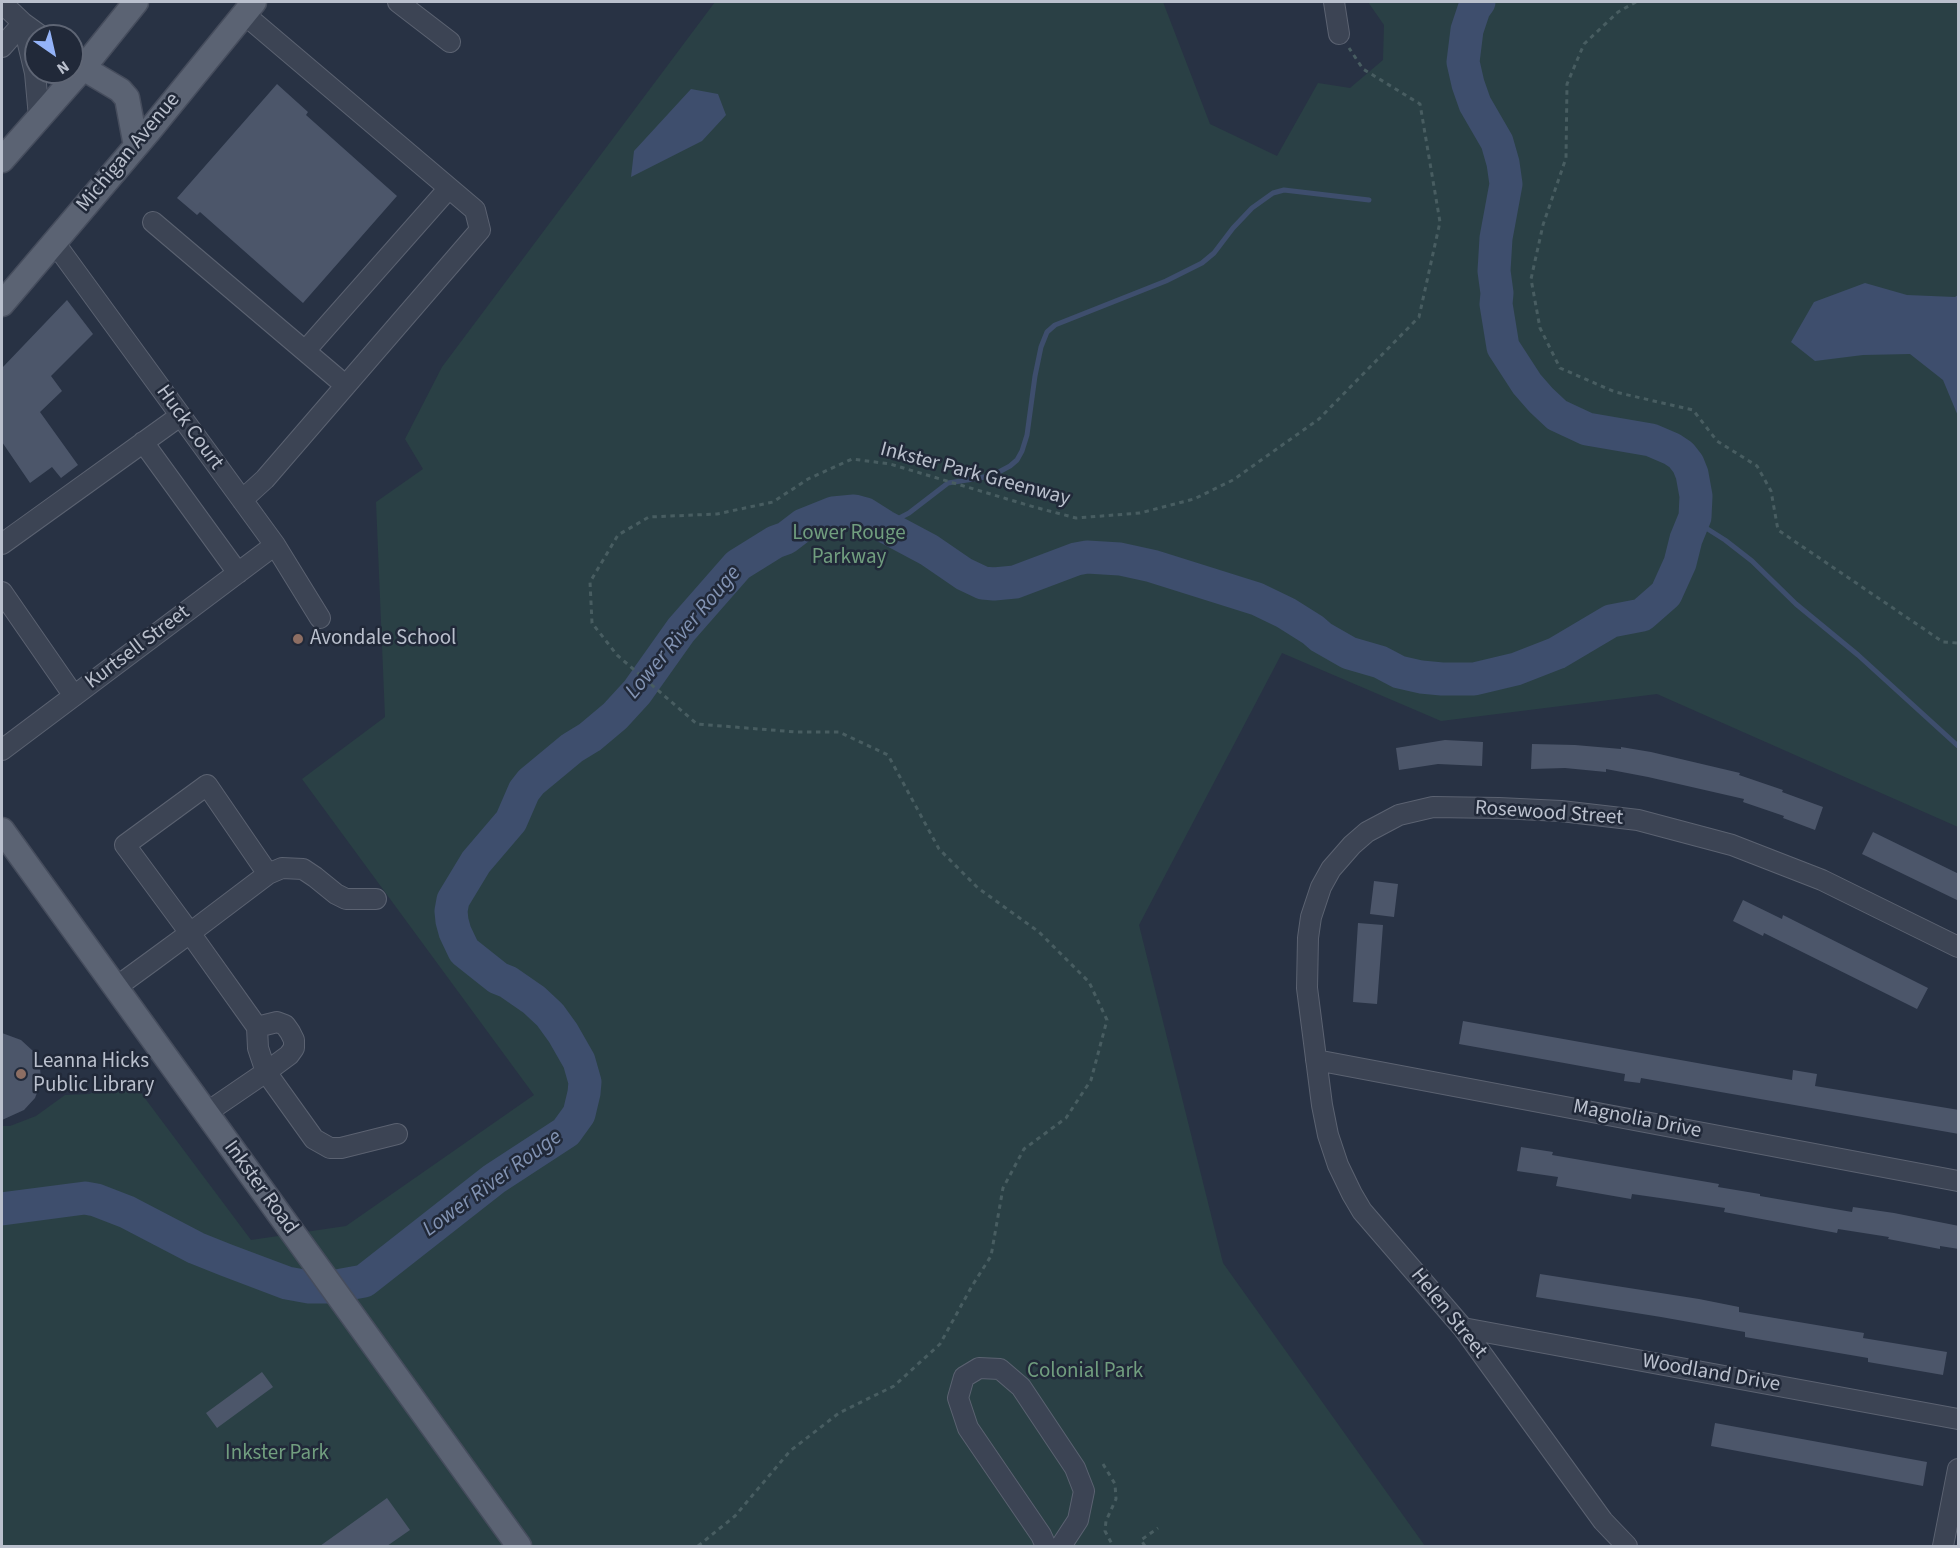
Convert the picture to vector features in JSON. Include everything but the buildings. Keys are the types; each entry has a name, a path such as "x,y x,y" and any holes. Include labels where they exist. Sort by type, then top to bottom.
{"main road":[{"path":"84,57 136,2"},
{"name":"Michigan Avenue","path":"2,304 249,8"},
{"path":"84,67 120,90 127,98 136,146"},
{"path":"2,160 39,117 63,84"},
{"name":"Inkster Road","path":"2,830 519,1546"}],"street":[{"path":"398,2 450,42"},
{"path":"1334,2 1339,34"},
{"path":"2,3 23,23 32,53 39,117"},
{"path":"242,500 265,479 480,230 475,210 249,8"},
{"path":"2,47 23,23"},
{"path":"305,351 448,188"},
{"path":"153,222 345,385"},
{"name":"Huck Court","path":"54,242 274,545 320,618"},
{"path":"2,544 180,416"},
{"path":"143,442 238,573"},
{"name":"Kurtsell Street","path":"2,750 274,545"},
{"path":"2,592 74,696"},
{"path":"268,874 207,786 125,845 257,1026 258,1048 266,1072 314,1139 330,1148 341,1148 397,1134"},
{"name":"Rosewood Street","path":"1316,1060 1306,960 1311,917 1321,887 1341,856 1367,832 1399,815 1433,807 1561,811 1638,820 1679,830 1732,845 1797,869 1959,948"},
{"path":"115,988 268,874 282,868 303,869 346,899 376,899"},
{"path":"206,1113 266,1072 289,1055 294,1048 294,1040 285,1025 277,1022 257,1026"},
{"name":"Magnolia Drive","path":"1316,1060 1959,1180"},
{"name":"Helen Street","path":"1316,1060 1328,1135 1338,1165 1352,1194 1375,1227 1463,1328 1603,1521 1627,1546"},
{"name":"Woodland Drive","path":"1463,1328 1959,1419"},
{"path":"1046,1546 1041,1534 968,1428 958,1398 964,1377 979,1368 1000,1369 1021,1387 1075,1468 1084,1491 1078,1520 1061,1546"},
{"path":"1943,1546 1959,1469"}],"path":[{"path":"1636,2 1618,12 1584,44 1567,84 1566,158 1543,225 1531,279 1540,328 1560,369 1615,392 1693,410 1717,441 1757,466 1771,491 1778,530 1942,642 1959,643"},
{"name":"Inkster Park Greenway","path":"698,1546 735,1516 790,1451 839,1413 894,1386 940,1344 991,1256 1003,1188 1024,1149 1066,1118 1091,1080 1107,1020 1089,982 1039,932 978,888 939,849 888,755 839,732 796,732 696,724 617,655 592,623 590,582 618,536 649,518 717,514 774,502 808,479 852,459 890,464 1076,518 1140,513 1194,499 1233,480 1318,419 1419,317 1440,222 1420,104 1363,69 1339,34"},
{"path":"1103,1464 1115,1484 1116,1499 1106,1521 1105,1531 1113,1546"},
{"path":"1146,1546 1141,1540 1158,1528"}],"green space":[{"name":"Lower Rouge Parkway","path":"715,2 1163,2 1210,124 1277,156 1318,83 1350,88 1383,60 1384,25 1368,2 1958,2 1958,827 1657,694 1441,721 1282,653 1139,925 1223,1263 1425,1546 2,1546 2,1126 10,1126 36,1116 65,1095 89,1094 118,1084 141,1093 251,1240 346,1226 534,1095 302,779 385,717 376,502 423,469 405,439 442,367"}],"water":[{"path":"691,89 718,94 726,115 702,141 631,177 634,151"},
{"path":"1865,283 1907,295 1955,297 1958,295 1958,416 1943,380 1910,354 1863,355 1815,361 1791,342 1814,302"}],"waterway":[{"name":"Lower River Rouge","path":"2,1209 85,1198 96,1200 127,1212 196,1248 287,1283 309,1287 331,1287 364,1281 494,1179 566,1132 579,1114 584,1093 585,1082 579,1061 550,1015 534,1000 508,982 498,978 464,951 452,921 453,900 476,862 511,821 524,791 531,782 615,716 637,692 681,630 738,565 775,542 786,538 803,525 833,513 854,511 865,514 929,550 964,574 983,583 1015,582 1087,557 1120,559 1152,566 1257,599 1286,613 1349,653 1380,662 1399,672 1421,677 1474,679 1516,669 1557,653 1611,621 1642,615 1666,594 1680,563 1695,517 1696,496 1692,474 1681,455 1672,449 1651,440 1587,429 1557,415 1527,384 1503,347 1496,304 1494,271 1496,238 1506,184 1497,142 1475,104 1463,62 1467,30 1474,9 1479,2"},
{"path":"884,526 909,513 948,483 995,474 1017,460 1027,435 1041,347 1047,332 1055,325 1166,281 1202,263 1214,253 1252,208 1273,193 1284,190 1369,200"},
{"path":"1691,528 1706,528 1752,561 1796,604 1858,655 1958,746"}],"place":[{"name":"Avondale School","path":"298,639"},
{"name":"Leanna Hicks Public Library","path":"21,1074"}],"park label":[{"name":"Colonial Park","path":"1085,1372"},
{"name":"Inkster Park","path":"277,1454"}]}
